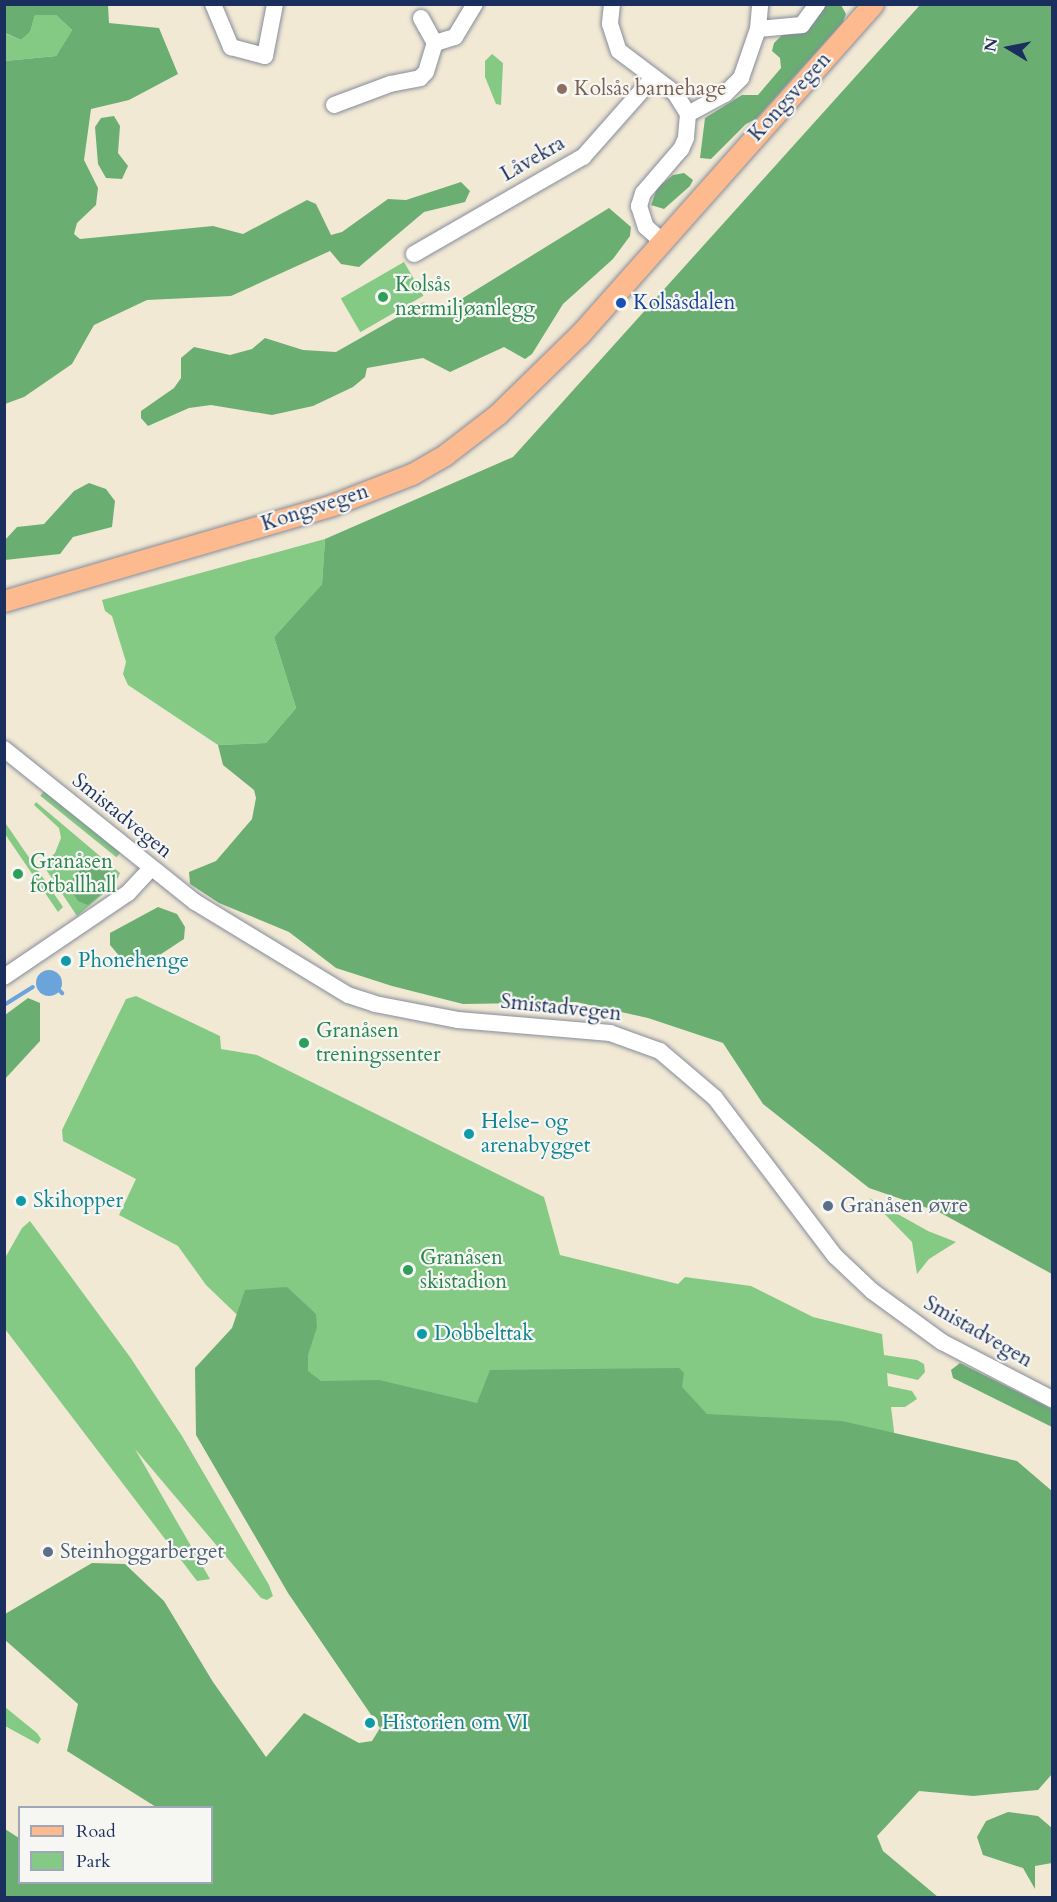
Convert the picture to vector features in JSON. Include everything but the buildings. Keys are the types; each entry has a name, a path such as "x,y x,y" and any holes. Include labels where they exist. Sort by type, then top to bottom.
{"main road":[{"name":"Kongsvegen","path":"4,601 14,594 332,505 412,474 476,433 564,347 659,239 698,206 707,189 873,4"}],"street":[{"path":"213,4 231,47 265,56 275,4"},
{"path":"435,43 455,38 475,4"},
{"path":"612,4 610,24 619,51 675,93 688,114 686,138 681,149 640,199 642,219 659,239"},
{"path":"688,114 725,94 741,78 758,29 760,4"},
{"path":"758,29 802,25 817,4"},
{"path":"334,105 390,84 420,78 426,72 435,43 421,18"},
{"name":"Låvekra","path":"414,254 583,157 653,78"},
{"name":"Smistadvegen","path":"4,749 150,869 327,984 375,1004 458,1020 610,1033 660,1051 715,1098 836,1256 872,1291 942,1342 1053,1399"},
{"path":"4,977 128,893 150,869"}],"green space":[{"path":"5,4 108,5 109,23 159,28 178,74 129,100 91,109 84,160 98,188 96,205 77,223 74,234 80,239 213,226 243,234 307,200 316,204 331,235 342,232 388,199 406,200 461,182 470,191 465,202 424,212 359,267 341,264 330,251 231,296 147,300 94,325 72,364 24,397 5,404 5,61 56,56 72,30 56,15 35,15 30,32 21,40 5,33"},
{"path":"825,5 841,5 846,14 843,22 756,119 746,124 711,159 700,158 705,118 742,95 758,95 781,68 780,58 772,51 774,43 785,32 801,34"},
{"path":"920,5 1052,5 1052,1274 939,1212 869,1188 763,1104 723,1043 648,1018 576,1002 463,1004 392,986 336,968 289,932 219,903 190,884 189,872 216,861 252,819 256,798 254,790 223,765 218,745 266,743 296,708 274,637 322,584 325,539 513,457"},
{"path":"35,15 56,15 72,30 56,56 5,61 4,33 21,40 30,32"},
{"path":"492,54 503,63 501,105 496,104 485,77 485,61"},
{"path":"114,116 120,126 118,153 128,166 122,179 106,178 98,164 95,127 101,118"},
{"path":"684,173 693,180 690,186 664,209 651,205 657,188 673,175"},
{"path":"609,208 631,227 630,236 613,259 563,304 532,354 525,359 504,347 450,372 423,358 367,368 365,377 353,387 313,406 272,415 211,405 189,408 148,426 141,418 141,411 174,388 181,378 181,358 194,347 230,355 252,349 265,338 303,350 336,352 424,302 437,314"},
{"name":"Kolsås nærmiljøanlegg","path":"404,262 424,296 360,332 341,298"},
{"path":"89,483 106,489 115,501 112,527 73,537 60,554 5,560 5,540 17,527 44,524 74,491"},
{"path":"325,539 322,584 274,637 296,708 266,743 218,745 128,685 123,674 126,662 112,616 105,611 102,600"},
{"path":"44,791 120,853 116,857 40,796"},
{"path":"36,802 120,873 115,884 77,916 43,865 55,853 61,838 59,828 34,805"},
{"path":"4,821 63,907 58,912 5,834"},
{"path":"96,856 113,876 112,885 88,905 78,901 70,888 74,876"},
{"path":"158,907 177,914 185,927 184,939 152,960 121,958 110,945 110,933"},
{"name":"Granåsen skistadion","path":"136,996 220,1036 221,1049 257,1055 544,1197 560,1255 678,1284 685,1277 751,1286 813,1317 882,1334 884,1355 917,1360 924,1364 925,1372 918,1380 887,1373 888,1386 912,1391 917,1399 905,1407 891,1407 897,1455 319,1386 285,1361 206,1285 178,1246 119,1215 136,1179 63,1141 62,1130 126,999"},
{"path":"28,998 40,1003 40,1041 5,1079 5,1015"},
{"path":"869,1198 928,1231 956,1242 929,1259 917,1274 912,1242"},
{"path":"30,1221 130,1357 182,1436 269,1585 273,1596 267,1600 261,1598 135,1449 210,1579 197,1581 5,1329 5,1258 22,1228"},
{"path":"287,1287 316,1314 317,1327 308,1355 308,1371 321,1381 379,1380 477,1403 490,1370 679,1368 684,1373 682,1387 707,1414 842,1421 1017,1461 1052,1491 1052,1774 1038,1790 973,1796 919,1791 877,1836 883,1851 938,1897 5,1897 5,1829 18,1837 18,1884 213,1884 213,1806 154,1806 67,1751 78,1704 5,1640 5,1614 92,1563 125,1564 164,1601 213,1682 266,1757 304,1713 359,1743 372,1741 380,1728 288,1593 196,1435 195,1368 232,1328 245,1290"},
{"path":"960,1363 1052,1409 1052,1427 953,1378 951,1370"},
{"path":"5,1707 37,1733 41,1739 38,1744 5,1726"},
{"path":"1008,1812 1038,1816 1052,1828 1052,1863 1035,1866 1035,1889 1023,1868 983,1855 977,1837 986,1821"}],"water":[{"path":"49,970 58,974 62,983 58,992 49,996 40,992 36,983 40,974"}],"waterway":[{"path":"4,1005 33,987"},
{"path":"58,989 62,993"}],"place":[{"name":"Kolsås barnehage","path":"562,89"},
{"name":"Kolsås nærmiljøanlegg","path":"383,297"},
{"name":"Kolsåsdalen","path":"621,303"},
{"name":"Granåsen fotballhall","path":"18,874"},
{"name":"Phonehenge","path":"66,961"},
{"name":"Granåsen treningssenter","path":"304,1043"},
{"name":"Helse- og arenabygget","path":"469,1134"},
{"name":"Skihopper","path":"21,1201"},
{"name":"Granåsen øvre","path":"828,1206"},
{"name":"Granåsen skistadion","path":"408,1270"},
{"name":"Dobbelttak","path":"422,1334"},
{"name":"Steinhoggarberget","path":"48,1552"},
{"name":"Historien om VI","path":"370,1723"}]}
